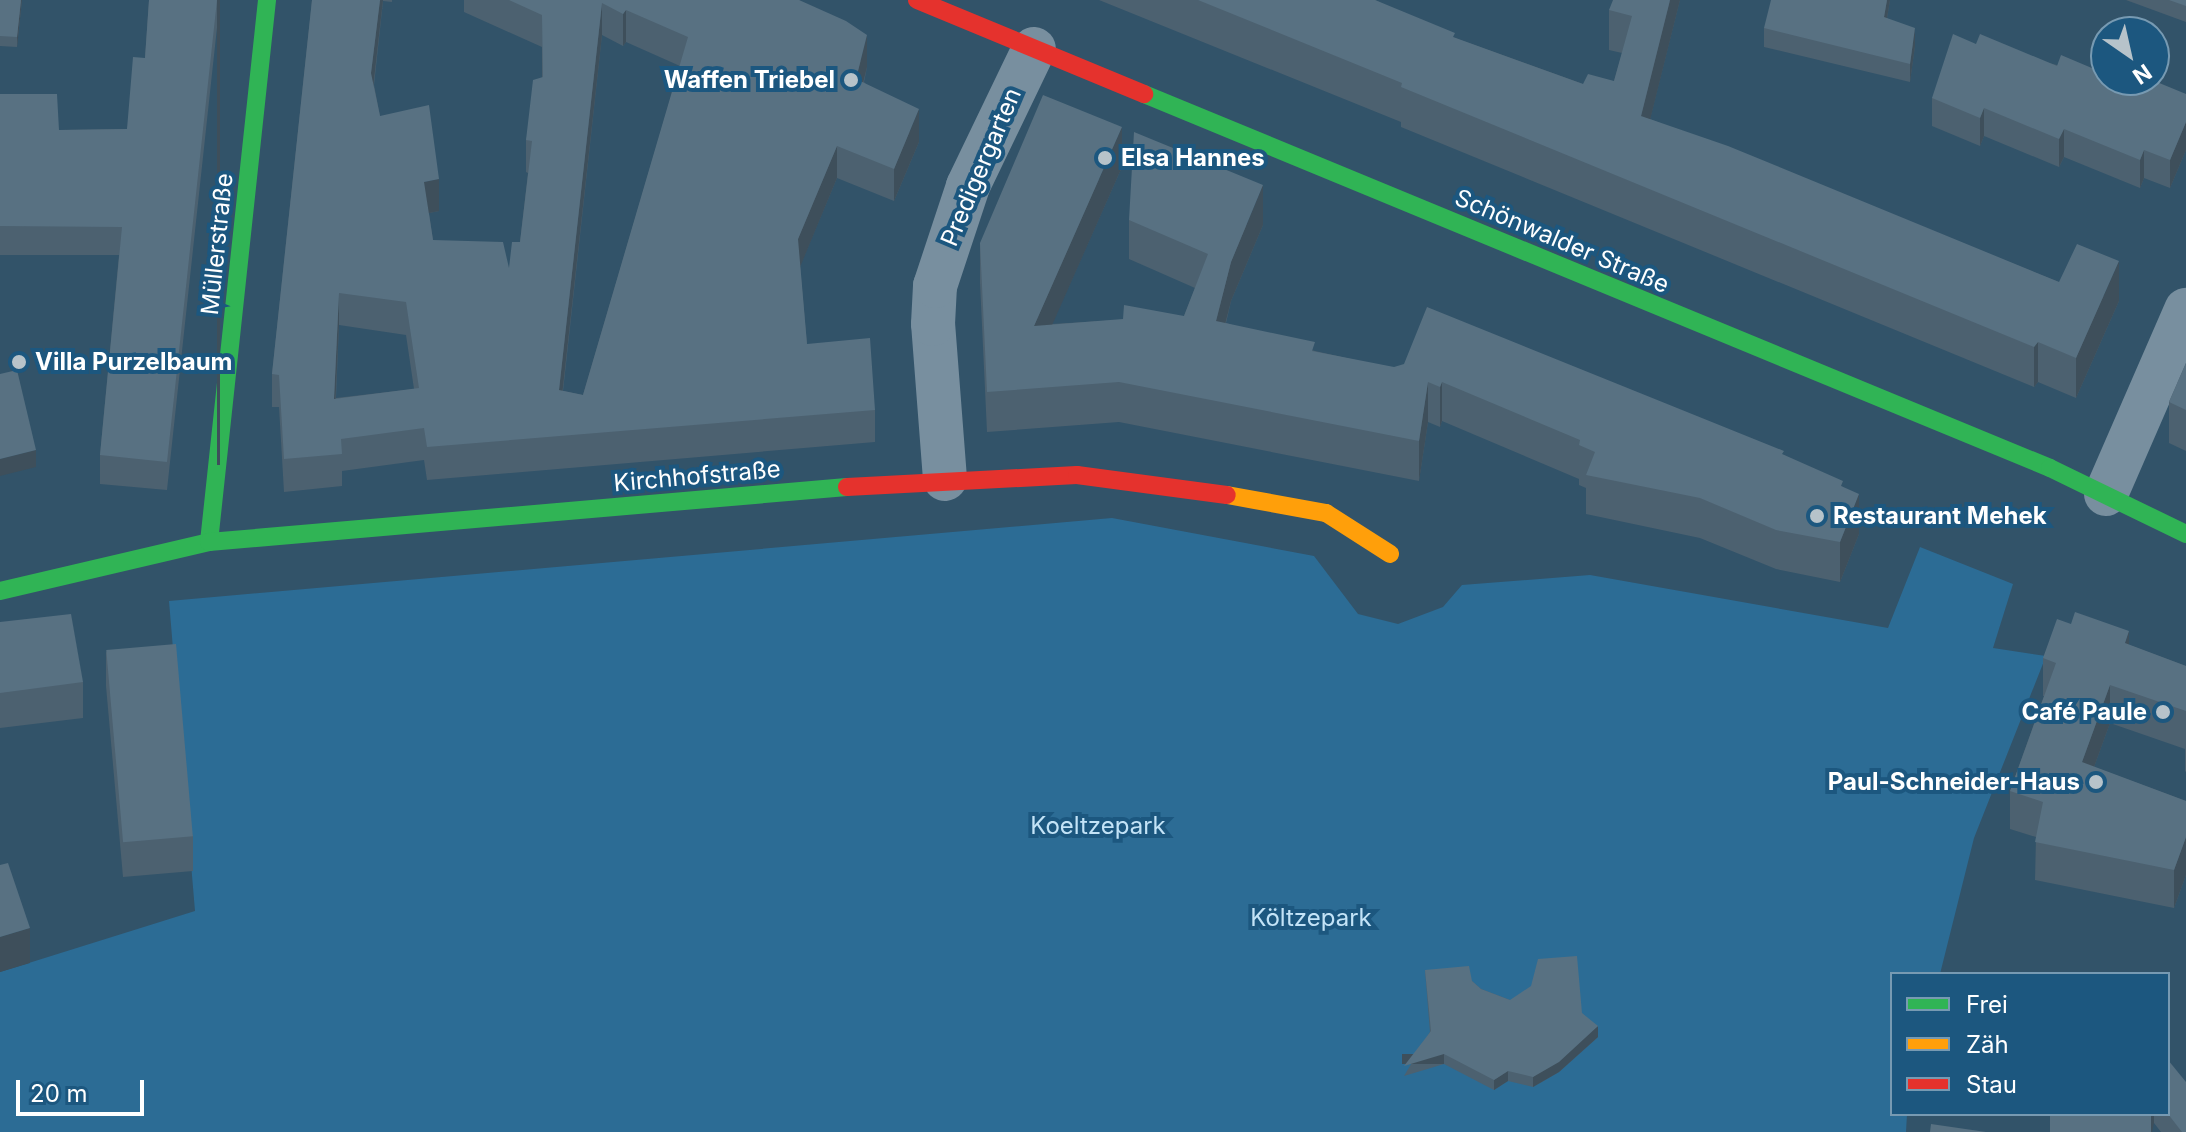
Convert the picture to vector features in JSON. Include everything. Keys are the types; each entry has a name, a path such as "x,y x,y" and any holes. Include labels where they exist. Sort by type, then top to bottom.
{"street":[{"name":"Müllerstraße","path":"209,542 267,0"},
{"name":"Schönwalder Straße","path":"917,0 2106,494 2186,534"},
{"name":"Predigergarten","path":"945,479 933,324 935,286 968,186 1034,49"},
{"path":"2106,494 2186,310"},
{"name":"Kirchhofstraße","path":"0,591 209,542 945,479 1077,475 1233,495 1326,513 1390,554"}],"green space":[{"name":"Koeltzepark","path":"1112,518 1314,556 1358,614 1398,624 1443,607 1462,585 1590,575 1888,628 1920,547 2013,584 1993,648 2046,656 1974,838 1940,972 1890,972 1890,1116 1907,1116 1906,1132 0,1132 0,972 195,911 169,601"}],"building":[{"path":"0,0 21,0 17,37 0,36"},
{"path":"149,0 217,0 167,462 100,455 122,227 0,226 0,94 57,94 59,130 127,129 133,57 145,58"},
{"path":"312,0 380,0 371,73 380,116 429,105 439,179 424,182 433,240 503,242 509,268 512,242 520,242 532,141 526,140 533,80 543,77 542,15 509,0 799,0 846,21 867,35 856,79 919,109 894,169 837,146 798,239 807,344 870,338 875,410 427,447 424,428 341,439 342,454 284,459 279,375 272,374","holes":["602,3 623,14 626,10 688,37 583,395 559,390","339,293 406,302 419,388 334,399"]},
{"path":"1198,0 1375,0 1455,33 1453,37 1583,84 1588,74 1614,81 1632,16 1609,10 1613,0 1670,0 1641,116 1728,146 2059,282 2077,244 2119,261 2076,358 2038,342 2034,347 1401,87 1402,83"},
{"path":"1771,0 1887,0 1884,17 1915,28 1910,64 1764,28"},
{"path":"2169,0 2186,0 2186,6"},
{"path":"1953,34 1976,44 1980,34 2057,66 2061,55 2090,67 2090,96 2170,96 2170,87 2186,94 2186,122 2170,160 2144,150 2140,160 2064,129 2059,139 1984,108 1980,118 1932,98"},
{"path":"1043,95 1122,127 1034,326 1123,319 1124,305 1184,316 1208,254 1129,220 1134,132 1263,185 1231,262 1216,321 1315,342 1312,351 1394,367 1404,364 1427,307 1784,451 1782,454 1843,481 1841,486 1859,494 1840,542 1776,530 1700,498 1586,475 1595,452 1579,445 1580,440 1442,382 1440,387 1428,382 1419,441 1119,382 987,392 980,243"},
{"path":"2186,363 2186,410 2169,402"},
{"path":"17,370 36,450 0,459 0,374"},
{"path":"2075,612 2129,631 2125,643 2186,666 2186,711 2110,685 2082,762 2186,801 2186,837 2174,870 2035,842 2043,802 2010,791 2056,663 2043,658 2057,619 2071,624"},
{"path":"71,614 83,682 0,693 0,622"},
{"path":"176,644 193,836 123,842 106,650"},
{"path":"8,863 30,928 0,937 0,865"},
{"path":"1577,956 1582,1013 1598,1026 1559,1062 1533,1077 1508,1071 1494,1080 1444,1054 1404,1066 1431,1031 1425,970 1469,966 1472,981 1481,989 1510,1000 1531,986 1538,959"},
{"path":"2170,1062 2186,1082 2186,1132 2182,1132 2170,1116"},
{"path":"2050,1116 2151,1116 2151,1132 2050,1132"},
{"path":"1931,1124 1986,1132 1930,1132"}],"traffic: fast":[{"path":"209,542 267,0"},
{"path":"1144,94 2050,468 2186,534"},
{"path":"0,591 209,542 847,487"}],"traffic: slow":[{"path":"1227,495 1326,513 1390,554"}],"traffic: jam":[{"path":"917,0 1144,94"},
{"path":"847,487 1077,475 1227,495"}],"place":[{"name":"Waffen Triebel","path":"851,80"},
{"name":"Elsa Hannes","path":"1105,158"},
{"name":"Villa Purzelbaum","path":"19,362"},
{"name":"Restaurant Mehek","path":"1817,516"},
{"name":"Café Paule","path":"2163,712"},
{"name":"Paul-Schneider-Haus","path":"2096,782"}],"park label":[{"name":"Költzepark","path":"1311,918"}]}
